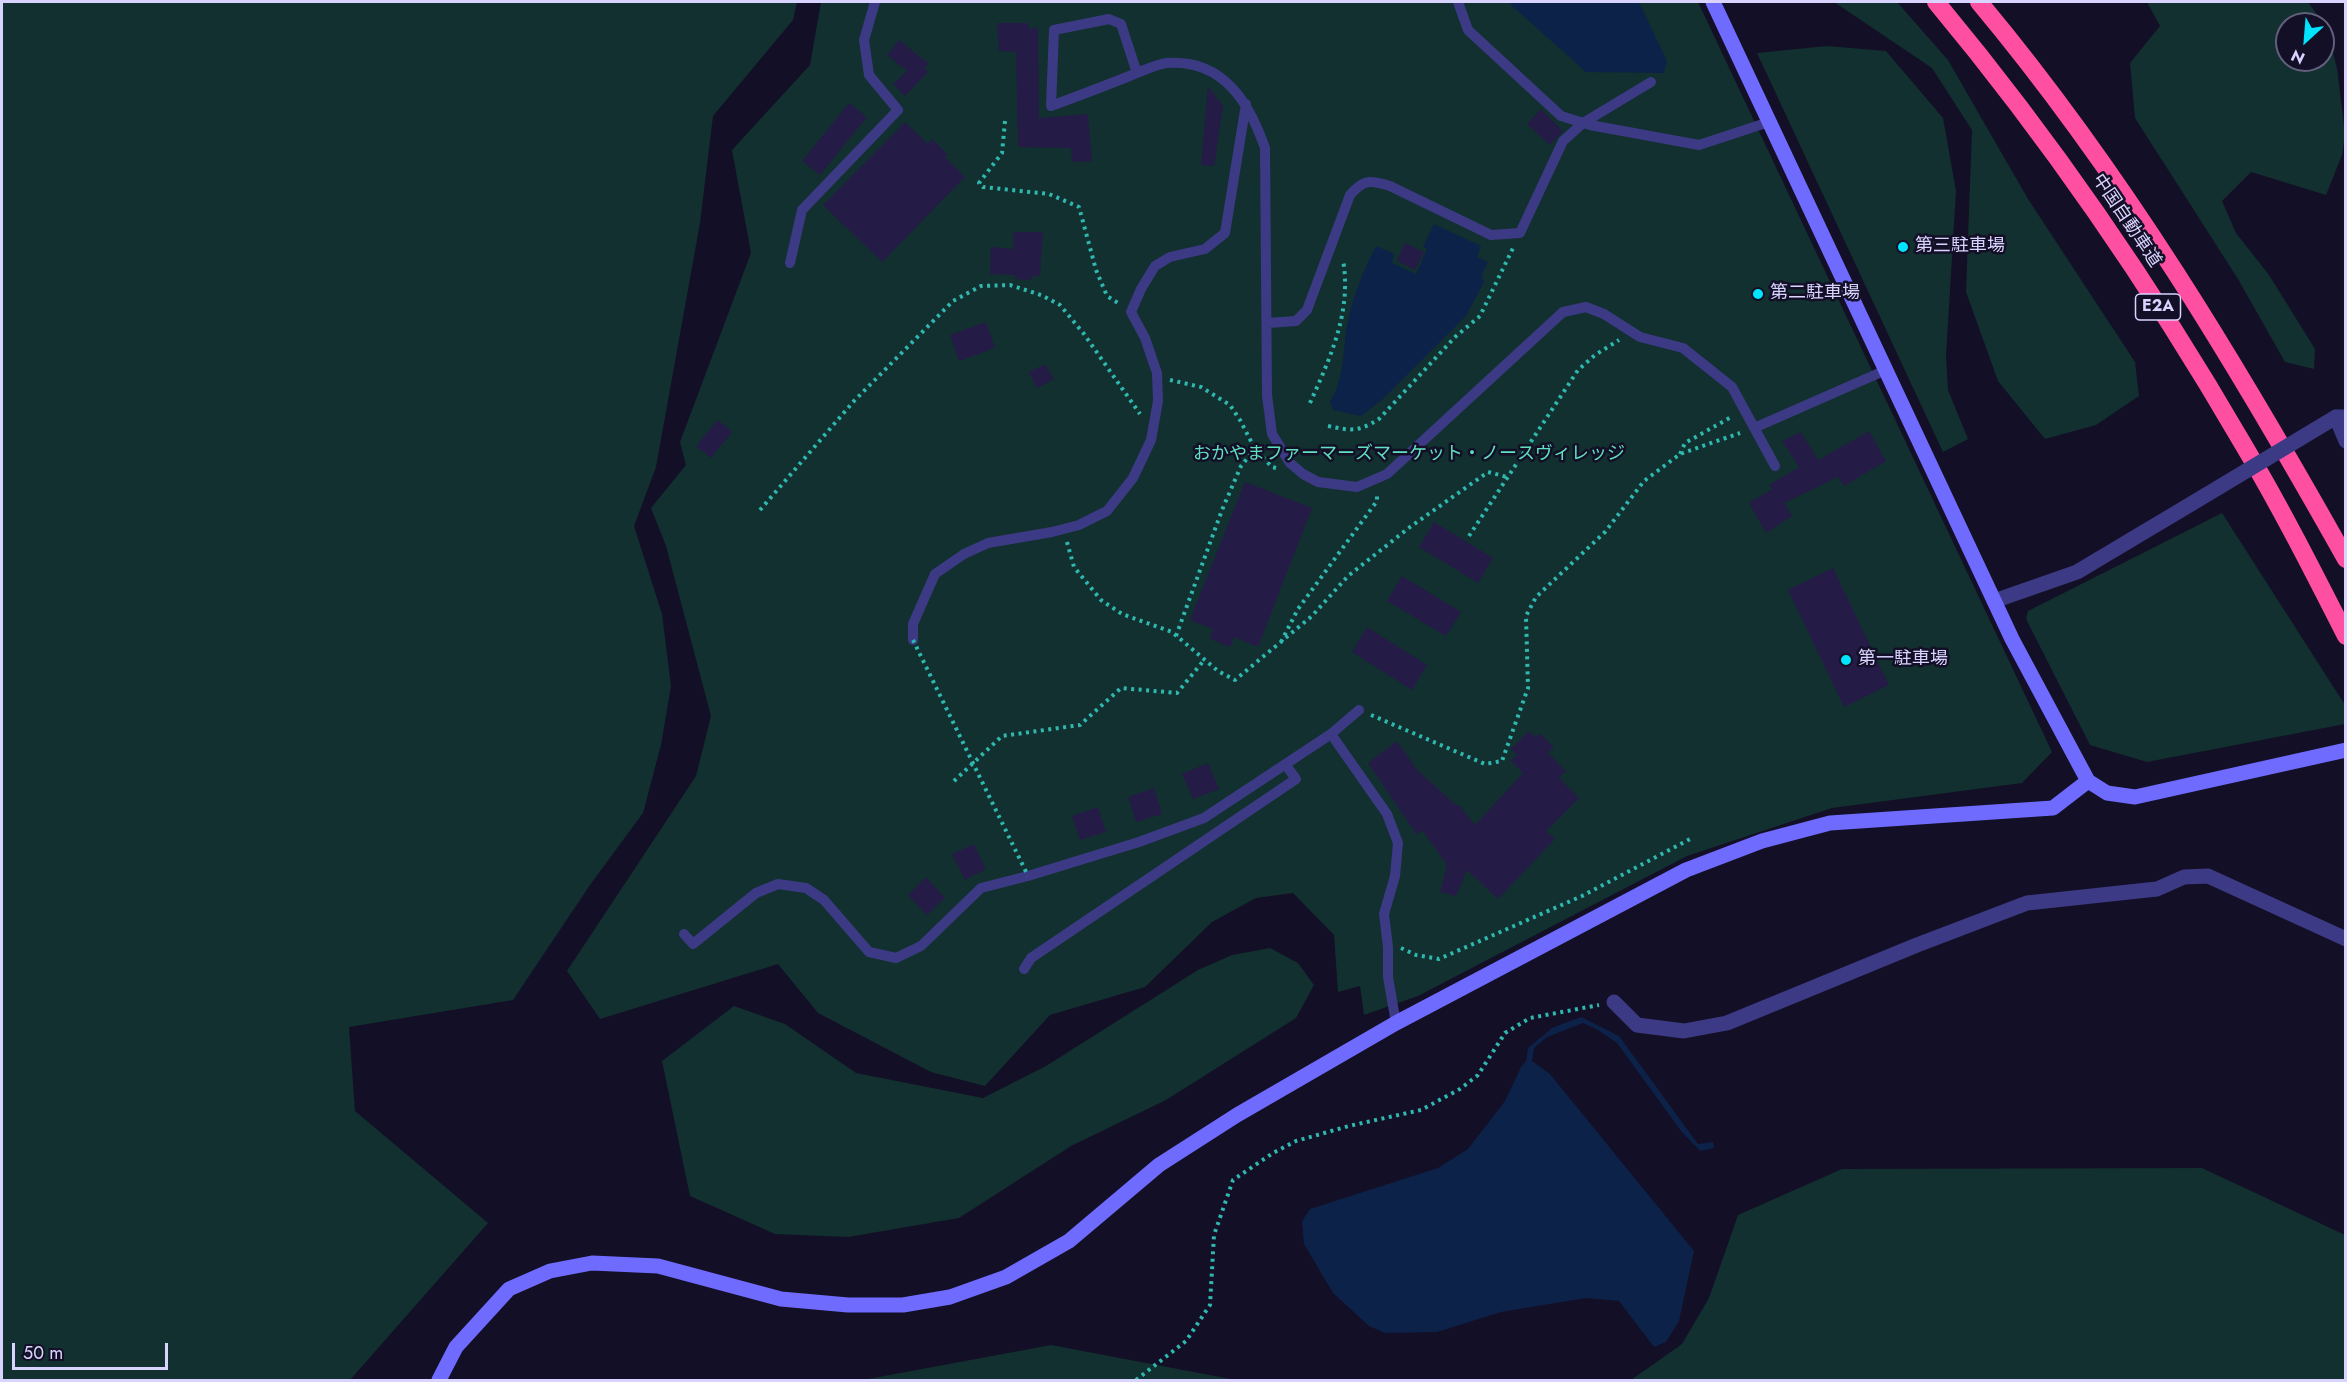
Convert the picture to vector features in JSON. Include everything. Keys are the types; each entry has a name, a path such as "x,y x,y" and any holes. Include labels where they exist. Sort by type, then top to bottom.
{"highway":[{"name":"中国自動車道","path":"1936,2 1992,68 2082,191 2173,330 2244,444 2346,636"},
{"name":"中国自動車道","path":"1979,2 2013,42 2110,172 2198,307 2273,429 2346,559"}],"street":[{"path":"1713,2 1994,601 2088,781 2107,793 2135,797 2346,750"},
{"path":"1994,601 2077,572 2341,417 2346,441"},
{"path":"439,1380 456,1347 509,1289 550,1271 592,1263 658,1266 781,1299 848,1305 903,1305 950,1297 1006,1277 1069,1241 1160,1166 1237,1115 1396,1023 1686,870 1762,841 1830,823 2053,808 2088,781"},
{"path":"1614,1002 1637,1025 1684,1031 1727,1023 2026,903 2157,888 2184,877 2208,876 2346,939"}],"lane":[{"path":"790,263 802,210 898,110 869,75 864,40 875,2"},
{"path":"1458,2 1467,30 1561,116 1583,123 1698,145 1769,122"},
{"path":"1137,73 1121,24 1109,19 1054,30 1051,106 1165,63 1191,65 1216,75 1232,85 1246,104 1258,126 1265,148 1267,395 1272,434 1290,463 1303,474 1318,482 1356,487 1387,474 1563,312 1587,308 1604,314 1640,337 1683,348 1715,371 1732,387 1775,466"},
{"path":"1268,323 1296,321 1307,310 1350,195 1360,184 1374,181 1390,186 1491,235 1520,233 1563,141 1583,123 1651,82"},
{"path":"913,640 913,624 935,573 964,554 988,543 1079,525 1107,511 1133,478 1151,440 1158,401 1157,373 1145,338 1131,312 1155,266 1170,256 1205,249 1225,232 1246,104"},
{"path":"1754,428 1886,370"},
{"path":"684,934 693,944 756,893 778,884 806,888 824,900 869,952 896,958 921,946 981,888 1139,842 1204,818 1331,734 1359,710"},
{"path":"1331,734 1387,814 1398,843 1395,876 1384,914 1388,942 1388,977 1396,1023"},
{"path":"1024,969 1031,958 1296,779 1285,764"}],"path":[{"path":"1005,121 1002,153 979,183 983,187 1049,194 1079,207 1096,270 1107,296 1131,312"},
{"path":"1328,426 1353,431 1365,428 1379,419 1455,338 1479,316 1520,233"},
{"path":"1310,403 1334,347 1342,320 1345,295 1344,268 1340,242 1334,237"},
{"path":"760,510 854,401 953,301 981,286 1010,285 1041,295 1060,305 1084,334 1152,432"},
{"path":"1469,536 1578,370 1595,355 1632,332"},
{"path":"1157,379 1202,387 1217,395 1230,405 1255,449 1272,467 1303,474"},
{"path":"1680,454 1684,443 1744,410"},
{"path":"1359,710 1485,764 1502,761 1528,688 1526,616 1536,597 1605,532 1644,481 1680,454 1754,428"},
{"path":"1176,636 1222,510 1242,466 1255,449"},
{"path":"1063,529 1074,567 1101,600 1122,614 1176,636 1218,671 1235,680 1312,616 1348,576 1410,527 1488,472 1508,477"},
{"path":"1279,645 1298,609 1377,501 1377,478"},
{"path":"913,640 1028,876"},
{"path":"954,781 1002,736 1080,725 1121,687 1177,693 1204,659"},
{"path":"1388,942 1416,955 1439,959 1582,896 1692,838"},
{"path":"1136,1380 1186,1341 1210,1305 1214,1235 1233,1180 1296,1141 1349,1126 1421,1110 1460,1089 1478,1075 1505,1033 1530,1018 1614,1002"}],"green space":[{"path":"2,2 797,2 793,20 713,116 700,223 656,467 634,526 662,614 671,686 661,745 643,813 590,885 513,1000 349,1027 355,1111 488,1223 350,1380 2,1380"},
{"name":"おかやまファーマーズマーケット・ノースヴィレッジ","path":"821,2 1698,2 2052,752 2022,783 1832,808 1687,856 1418,996 1364,1015 1360,986 1338,992 1334,935 1293,893 1256,898 1212,922 1145,987 1050,1015 985,1086 931,1072 818,1013 778,964 600,1019 567,971 696,776 711,716 666,546 651,508 686,465 680,442 751,253 732,150 810,65"},
{"path":"1834,2 1897,2 1948,60 2028,199 2135,362 2139,396 2096,425 2045,439 1998,381 1966,292 1972,130 1932,68"},
{"path":"2147,2 2308,2 2315,12 2275,12 2275,72 2335,72 2335,61 2345,134 2342,155 2326,195 2251,172 2222,201 2236,233 2269,275 2315,349 2314,369 2285,362 2238,279 2135,118 2130,63 2160,26"},
{"name":"第三駐車場","path":"1827,46 1886,51 1943,118 1956,191 1946,356 1948,390 1968,439 1943,452 1757,53"},
{"path":"2222,513 2345,705 2345,724 2147,762 2090,745 2026,619 2028,611"},
{"path":"1270,948 1298,963 1314,985 1296,1018 1166,1100 1071,1146 959,1218 848,1237 775,1234 690,1196 662,1061 734,1006 785,1024 856,1073 983,1098 1046,1066 1198,970 1232,955"},
{"path":"2202,1168 2345,1235 2345,1380 1631,1380 1682,1344 1709,1298 1738,1215 1842,1169"},
{"path":"1051,1345 1236,1380 863,1380"}],"water":[{"path":"1510,2 1639,2 1667,61 1664,73 1586,72"},
{"path":"1434,224 1481,246 1477,257 1488,262 1482,274 1484,282 1466,316 1383,399 1361,416 1333,410 1330,402 1340,375 1349,314 1358,285 1376,246 1394,254 1392,263 1416,274 1427,249 1423,247"},
{"path":"1581,1017 1619,1036 1698,1144 1713,1142 1714,1148 1700,1151 1681,1131 1617,1043 1598,1030 1583,1023 1547,1037 1534,1048 1532,1061 1550,1074 1694,1251 1679,1321 1666,1342 1654,1347 1619,1301 1586,1298 1501,1312 1437,1332 1385,1333 1369,1326 1333,1293 1304,1244 1302,1221 1310,1209 1438,1168 1468,1149 1505,1101 1526,1061 1528,1048 1552,1028"}],"building":[{"path":"997,23 1027,23 1030,29 1038,27 1039,118 1088,114 1092,161 1072,162 1071,148 1018,147 1016,52 999,51"},
{"path":"899,40 929,64 924,68 928,72 905,96 893,84 907,71 887,55"},
{"path":"1208,86 1223,106 1214,166 1201,165"},
{"path":"849,103 867,117 820,175 802,161"},
{"path":"1541,109 1563,131 1550,145 1527,124"},
{"path":"905,122 928,144 932,139 948,155 945,157 965,177 882,262 823,205"},
{"path":"1013,232 1043,232 1040,276 1032,276 1032,280 1015,279 1015,275 990,274 991,247 1013,249"},
{"path":"1405,243 1424,252 1415,270 1397,261"},
{"path":"986,322 995,348 959,361 950,335"},
{"path":"1045,364 1054,379 1037,388 1029,372"},
{"path":"718,420 732,432 711,458 696,446"},
{"path":"1869,431 1886,461 1844,486 1838,477 1784,503 1792,516 1766,533 1749,503 1772,489 1769,485 1799,467 1782,441 1801,432 1818,460"},
{"path":"1245,482 1312,508 1258,647 1234,637 1230,647 1210,639 1213,629 1190,620"},
{"path":"1434,522 1493,558 1478,583 1419,547"},
{"path":"1833,568 1889,685 1844,707 1788,590"},
{"path":"1402,576 1461,612 1446,636 1387,601"},
{"path":"1367,627 1427,665 1412,690 1352,652"},
{"path":"1529,731 1536,737 1540,733 1554,747 1548,753 1566,771 1559,778 1579,798 1546,831 1555,839 1498,899 1467,870 1456,896 1440,892 1447,865 1422,830 1417,835 1368,763 1397,741 1417,770 1457,806 1459,805 1475,825 1523,773 1511,761 1517,755 1511,749"},
{"path":"1208,763 1219,789 1193,799 1182,774"},
{"path":"1154,788 1162,814 1136,822 1128,797"},
{"path":"1098,807 1106,832 1080,840 1072,816"},
{"path":"974,844 986,869 965,880 952,854"},
{"path":"926,877 945,898 927,915 908,895"}],"place":[{"name":"第三駐車場","path":"1903,247"},
{"name":"第二駐車場","path":"1758,294"},
{"name":"第一駐車場","path":"1846,660"}]}
